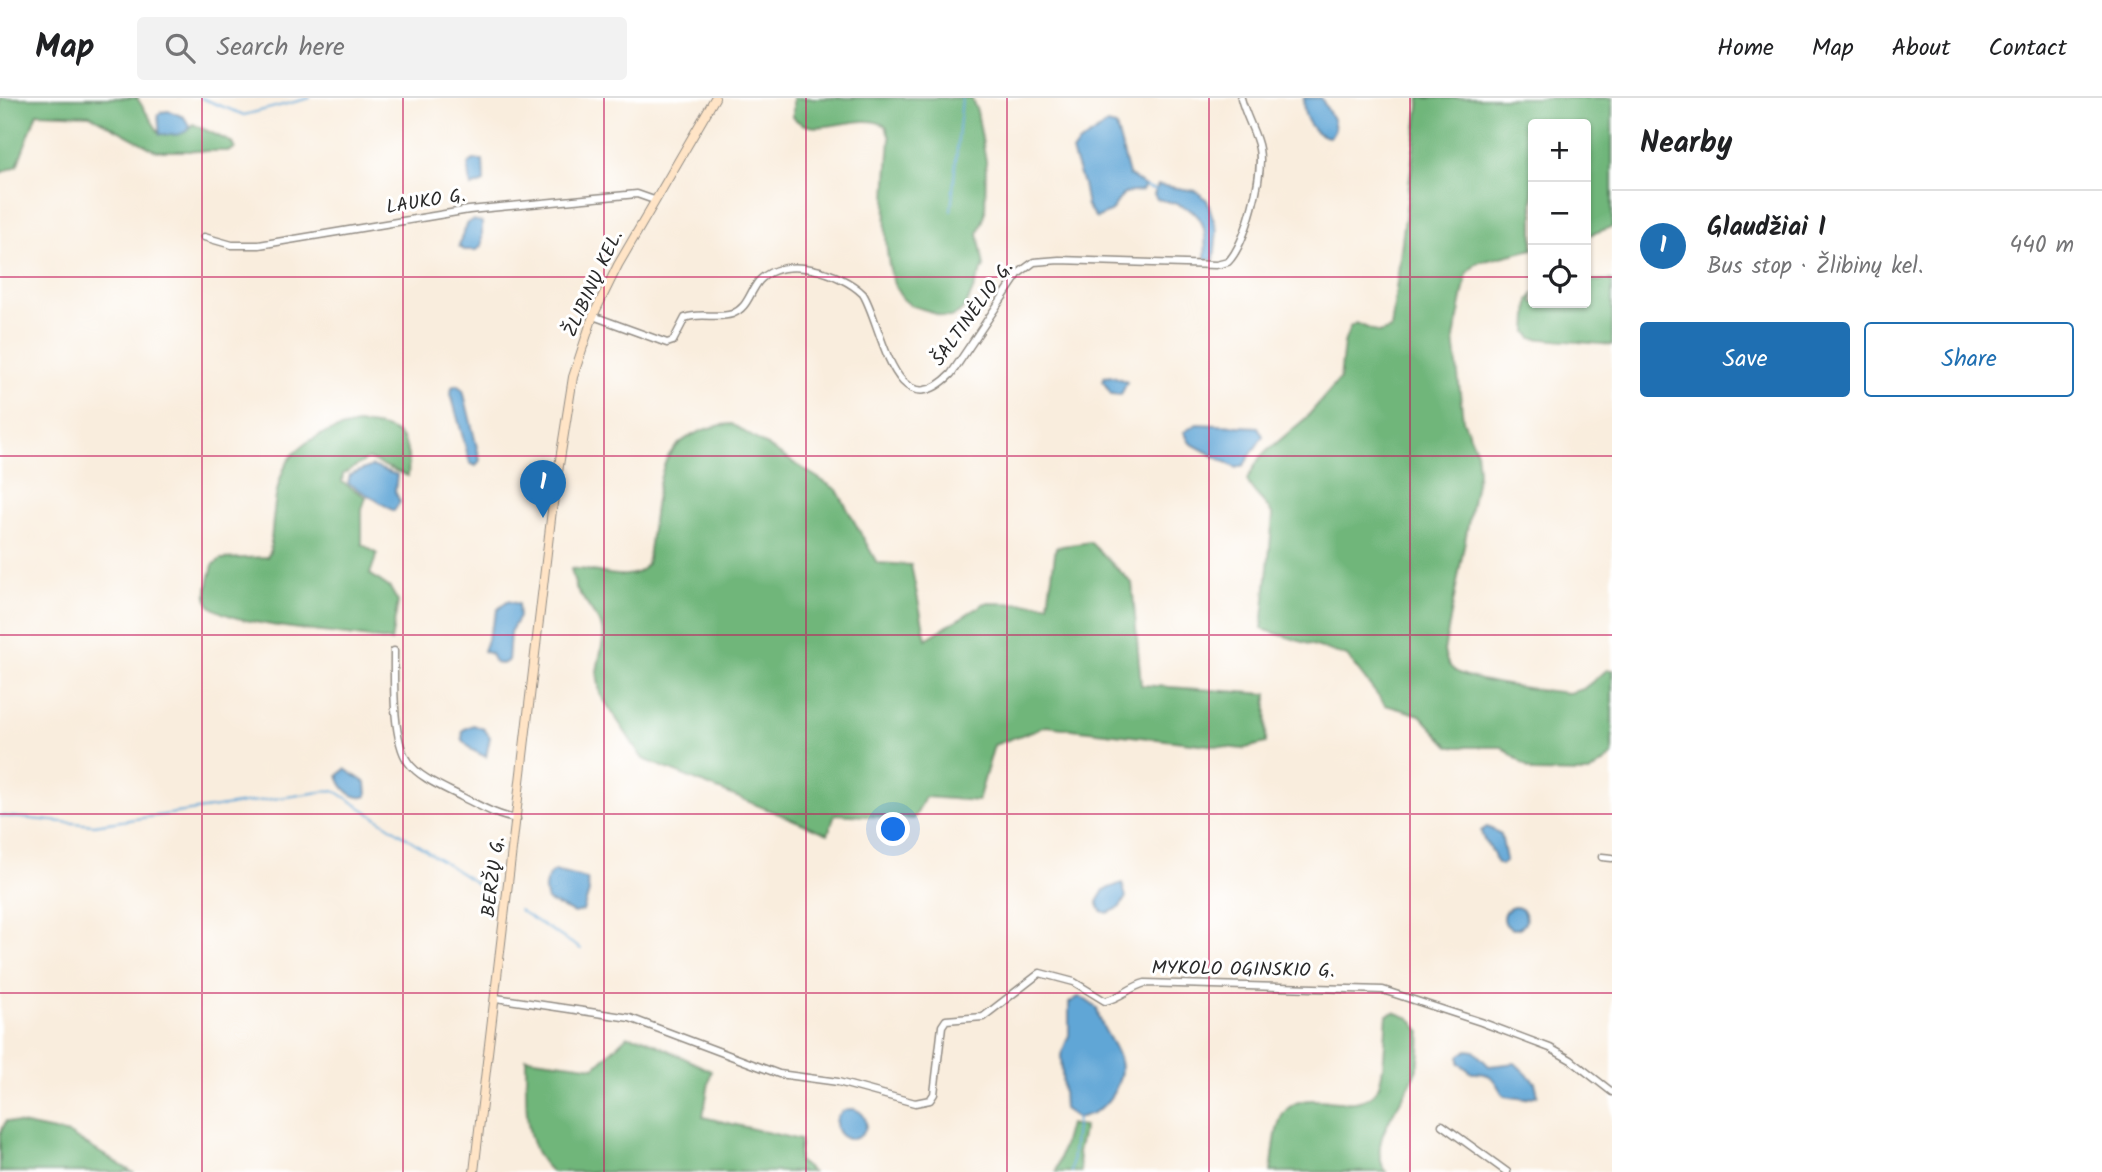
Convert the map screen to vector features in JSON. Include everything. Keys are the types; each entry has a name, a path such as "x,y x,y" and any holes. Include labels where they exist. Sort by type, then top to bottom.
{"main road":[{"name":"ŽLIBINŲ KEL.","path":"544,586 569,395 580,352 593,316 654,200 715,98"},
{"name":"BERŽŲ G.","path":"474,1172 544,586"}],"street":[{"name":"ŠALTINĖLIO G.","path":"593,316 667,343 673,341 684,318 724,315 740,309 760,281 774,272 794,269 828,273 853,283 869,304 887,356 899,378 917,389 937,386 951,374 1018,273 1034,262 1059,260 1216,265 1228,262 1236,251 1248,216 1260,157 1241,98"},
{"name":"LAUKO G.","path":"204,237 232,245 259,245 491,207 637,194 654,200"},
{"path":"394,651 394,691 402,747 407,761 441,786 488,810 517,819"},
{"path":"1602,857 1612,858"},
{"name":"MYKOLO OGINSKIO G.","path":"496,998 630,1018 779,1074 838,1082 915,1103 930,1100 934,1094 942,1026 946,1020 983,1017 1040,973 1073,982 1105,1001 1116,999 1131,986 1145,983 1245,988 1360,988 1383,990 1550,1048 1571,1060 1612,1092"},
{"path":"1442,1125 1507,1172"}],"green space":[{"path":"0,98 137,98 160,134 186,131 193,124 231,142 235,148 230,151 156,151 90,115 37,113 17,166 0,173"},
{"path":"793,98 971,98 977,111 986,161 985,215 978,233 984,267 968,301 959,313 951,317 942,316 909,304 898,292 887,251 886,201 890,138 886,126 863,121 813,127 802,124 793,117"},
{"path":"1420,98 1612,98 1612,227 1591,234 1591,119 1528,119 1528,250 1477,263 1467,273 1454,338 1463,420 1476,450 1478,472 1444,651 1446,659 1454,670 1475,678 1569,693 1583,689 1607,670 1612,670 1612,756 1589,773 1533,772 1502,747 1450,747 1420,715 1385,705 1347,656 1262,629 1273,516 1247,480 1260,457 1306,418 1340,379 1344,343 1350,327 1356,323 1379,333 1391,329"},
{"path":"1612,280 1612,345 1532,338 1527,332 1528,308 1591,308 1591,281"},
{"path":"357,424 383,427 392,431 399,435 407,451 408,476 368,459 343,474 342,482 366,497 362,509 362,544 377,554 370,574 390,588 398,602 391,641 262,623 217,611 207,598 213,565 221,559 267,557 270,552 279,484 285,467 295,453 309,441 330,431"},
{"path":"732,424 837,490 877,563 911,565 926,639 985,603 1048,604 1056,547 1090,542 1132,583 1141,685 1267,694 1266,743 1242,749 1046,726 994,745 978,801 925,797 914,819 835,814 828,834 643,759 600,694 597,671 604,636 601,625 576,588 571,569 622,575 640,571 647,564 659,486 670,454 693,434"},
{"path":"1394,1012 1410,1018 1421,1032 1419,1061 1414,1077 1390,1118 1380,1146 1381,1160 1387,1172 1271,1172 1278,1127 1283,1114 1292,1105 1316,1100 1356,1102 1368,1098 1377,1089 1383,1065 1387,1015"},
{"path":"627,1036 643,1038 711,1071 703,1117 800,1140 798,1161 812,1172 552,1172 542,1161 530,1134 526,1104 526,1058 595,1067"},
{"path":"6,1121 69,1134 132,1172 0,1172 0,1134"},
{"path":"1069,1124 1084,1127 1078,1152 1081,1172 1056,1172"}],"water":[{"path":"1304,98 1321,98 1333,119 1335,129 1330,137 1318,133 1309,123 1304,111"},
{"path":"169,111 184,117 190,127 180,134 160,134 158,116 161,112"},
{"path":"1107,124 1116,126 1129,175 1145,186 1141,191 1124,193 1110,212 1096,218 1087,206 1072,152 1077,145"},
{"path":"473,160 483,160 484,182 471,187 468,164"},
{"path":"1158,185 1196,191 1207,200 1217,230 1214,260 1205,259 1205,232 1198,216 1182,206 1157,199 1154,194"},
{"path":"473,220 482,222 482,245 477,250 464,250 459,246 460,240 468,223"},
{"path":"1113,376 1127,382 1121,395 1111,394 1103,381 1104,377"},
{"path":"457,385 463,390 480,460 476,466 470,463 451,394 452,387"},
{"path":"1197,424 1258,427 1263,436 1244,465 1236,468 1190,443 1184,432"},
{"path":"372,466 397,475 395,491 400,502 394,511 348,483 350,475"},
{"path":"508,601 518,604 519,617 510,632 508,661 495,663 491,654 483,651 498,609"},
{"path":"473,725 484,729 490,737 486,757 472,750 462,740 463,730"},
{"path":"345,769 366,783 367,796 357,797 345,789 338,775"},
{"path":"1487,827 1501,834 1506,860 1501,865 1496,862 1482,836 1481,831"},
{"path":"555,871 587,879 589,892 583,911 574,913 548,901 546,884"},
{"path":"1122,883 1126,897 1119,908 1108,913 1101,911 1097,902 1104,890"},
{"path":"1515,907 1523,910 1526,918 1523,926 1515,929 1507,926 1504,918 1507,910"},
{"path":"1080,996 1097,1008 1100,1020 1120,1059 1121,1070 1119,1081 1105,1104 1093,1113 1077,1118 1064,1109 1061,1055 1069,1035 1069,1003"},
{"path":"1467,1050 1474,1051 1489,1066 1515,1063 1535,1082 1538,1095 1525,1099 1504,1096 1489,1076 1472,1073 1459,1063 1459,1056"},
{"path":"851,1109 861,1114 866,1124 861,1134 851,1139 841,1134 836,1124 841,1114"}],"waterway":[{"path":"201,98 244,115 310,98"},
{"path":"951,211 962,98"},
{"path":"1145,186 1156,190"},
{"path":"0,816 94,825 334,790 485,889"},
{"path":"519,910 581,949"},
{"path":"1071,1172 1077,1118"}],"place":[{"name":"Glaudžiai I","path":"543,518"}]}
